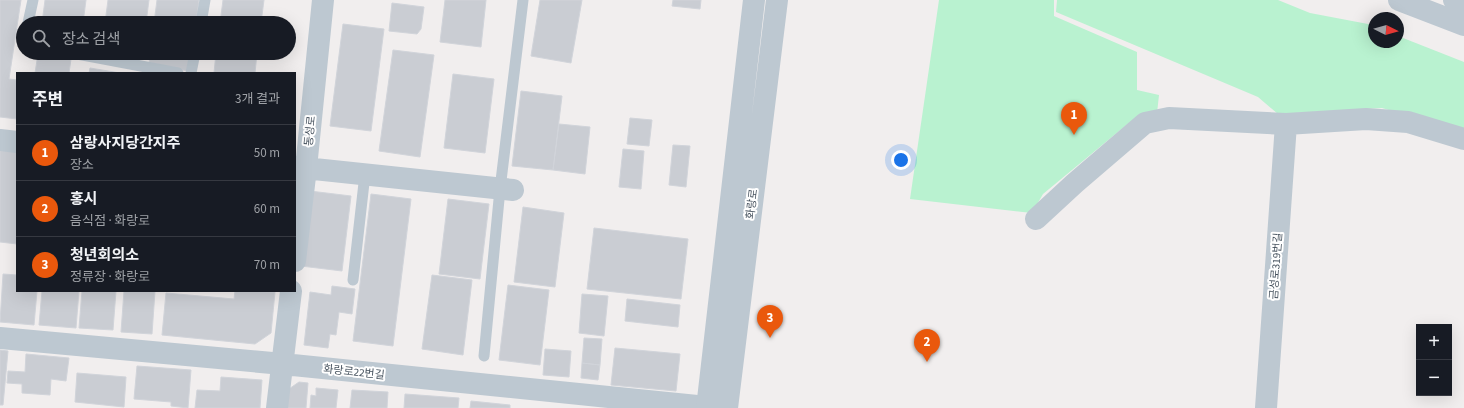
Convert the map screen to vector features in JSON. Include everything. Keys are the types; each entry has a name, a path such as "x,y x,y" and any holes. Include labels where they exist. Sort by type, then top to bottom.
{"street":[{"name":"동성로","path":"296,246 301,168 323,0"},
{"name":"화랑로","path":"707,408 754,0"},
{"name":"화랑로","path":"727,408 777,0"},
{"path":"1399,0 1464,25"},
{"path":"1454,0 1464,4"},
{"path":"1036,219 1075,183 1146,123 1169,118 1286,124 1366,119 1408,122 1464,139"},
{"name":"금성로319번길","path":"1266,408 1286,124"},
{"path":"0,140 16,142"},
{"path":"301,168 507,189"},
{"path":"277,408 291,292"},
{"name":"화랑로22번길","path":"0,338 282,364 712,408"}],"lane":[{"path":"30,16 33,0"},
{"path":"202,16 205,0"},
{"path":"484,356 507,189 523,0"},
{"path":"109,60 173,72"},
{"path":"191,72 194,60"},
{"path":"353,280 365,174"}],"green space":[{"path":"939,0 1054,0 1054,16 1137,52 1137,90 1159,95 1157,113 1130,122 1043,194 1032,213 910,199"},
{"path":"1057,0 1278,0 1310,13 1368,24 1368,48 1404,48 1404,38 1464,62 1464,132 1382,108 1278,114 1258,97 1056,12"}],"building":[{"path":"0,0 21,0 19,16 16,16 16,33 9,79 16,80 16,119 0,117"},
{"path":"45,0 86,0 84,16 43,16"},
{"path":"108,0 149,0 147,16 106,16"},
{"path":"157,0 199,0 197,16 155,16"},
{"path":"223,0 264,0 262,16 221,16"},
{"path":"445,0 486,0 481,47 440,42"},
{"path":"540,0 582,0 571,63 531,56"},
{"path":"673,0 701,0 700,9 672,6"},
{"path":"392,3 424,7 421,29 417,34 389,31"},
{"path":"343,24 384,29 371,131 330,126"},
{"path":"393,50 434,55 420,157 379,151"},
{"path":"37,60 71,60 69,72 35,72"},
{"path":"149,60 191,60 189,71 149,65"},
{"path":"215,60 256,60 255,72 214,72"},
{"path":"90,68 114,72 89,72"},
{"path":"453,74 494,79 485,153 444,148"},
{"path":"521,91 562,96 553,170 512,166"},
{"path":"630,118 652,120 649,146 627,144"},
{"path":"559,124 590,127 585,174 553,170"},
{"path":"673,145 690,146 686,187 669,185"},
{"path":"0,148 16,150 16,244 0,242"},
{"path":"623,149 644,151 641,189 619,187"},
{"path":"310,191 351,196 342,271 301,266"},
{"path":"371,194 411,199 393,346 353,341"},
{"path":"448,199 489,204 480,279 439,274"},
{"path":"523,207 564,213 555,287 514,282"},
{"path":"594,228 688,239 681,299 587,289"},
{"path":"3,274 16,275 16,292 37,292 34,325 0,322"},
{"path":"432,275 472,280 463,355 422,349"},
{"path":"508,285 549,290 540,365 499,360"},
{"path":"332,286 355,289 352,314 339,312 336,335 330,334 328,348 304,345 310,292 331,295"},
{"path":"42,292 79,292 76,328 39,325"},
{"path":"82,292 116,292 113,330 79,328"},
{"path":"124,292 155,292 152,334 121,332"},
{"path":"235,292 275,292 271,333 255,344 162,335 166,293 234,299"},
{"path":"582,294 608,296 604,336 579,333"},
{"path":"627,299 680,305 678,327 625,321"},
{"path":"584,338 602,339 600,365 582,363"},
{"path":"615,348 680,354 676,391 611,385"},
{"path":"545,349 571,351 569,377 543,375"},
{"path":"0,350 8,351 3,405 0,405"},
{"path":"26,354 69,358 66,381 51,379 50,395 22,393 22,384 7,383 8,371 25,372"},
{"path":"582,363 600,365 598,380 581,378"},
{"path":"137,366 191,370 188,408 171,406 171,402 134,399"},
{"path":"77,373 126,377 124,407 75,402"},
{"path":"221,377 262,380 260,408 195,408 197,390 220,391"},
{"path":"299,382 308,383 306,408 285,408 286,391"},
{"path":"316,388 338,390 336,408 310,408 311,395 316,396"},
{"path":"352,390 388,392 387,408 350,408"},
{"path":"405,394 459,398 458,408 404,408"},
{"path":"471,401 510,405 510,408 470,408"}],"place":[{"name":"삼랑사지당간지주","path":"1074,135"},
{"name":"청년회의소","path":"770,338"},
{"name":"홍시","path":"927,362"}]}
